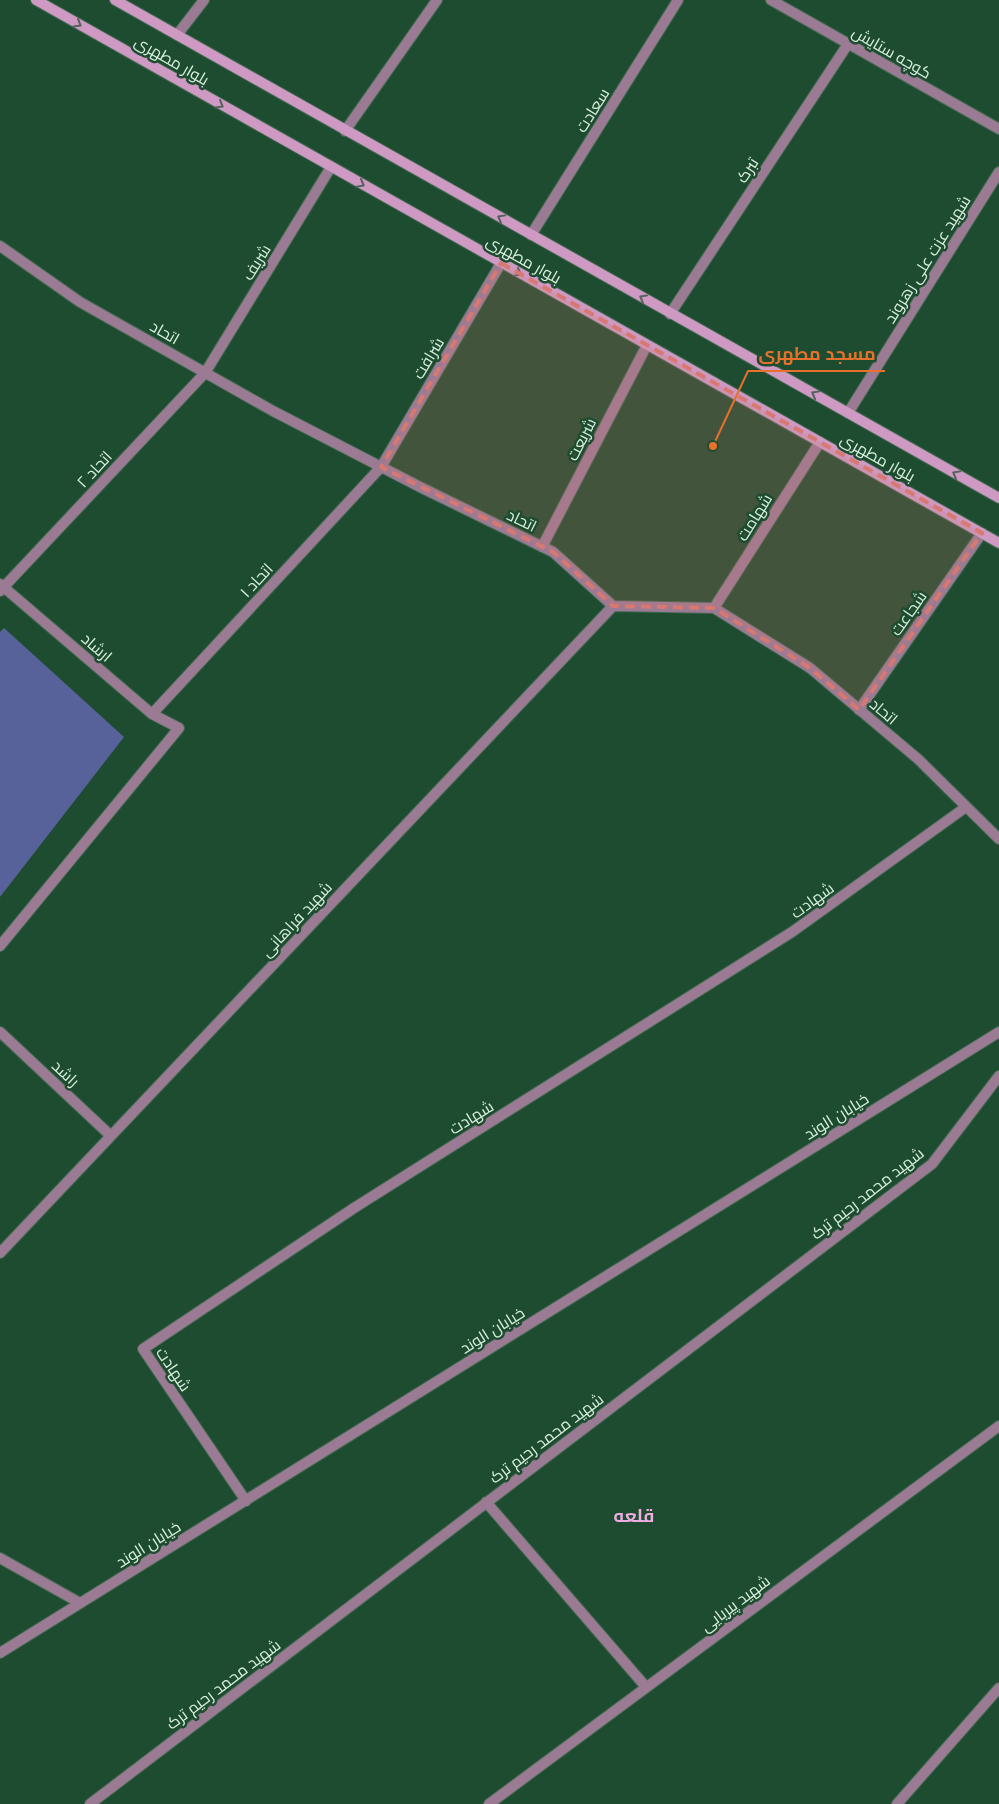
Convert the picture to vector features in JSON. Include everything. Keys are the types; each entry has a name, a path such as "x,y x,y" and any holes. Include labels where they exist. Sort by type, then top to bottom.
{"main road":[{"name":"بلوار مطهری","path":"36,0 999,543"},
{"name":"بلوار مطهری","path":"115,0 999,498"}],"street":[{"path":"177,35 204,0"},
{"path":"345,130 437,0"},
{"name":"سعادت","path":"531,235 678,0"},
{"name":"کوچه ستایش","path":"771,0 999,129"},
{"name":"تبرک","path":"670,314 848,44"},
{"name":"شریف","path":"205,372 332,168"},
{"name":"شهید عزت علی زهروند","path":"848,413 999,172"},
{"name":"اتحاد","path":"0,246 80,302 273,411 381,467 554,552 613,606"},
{"name":"شرافت","path":"381,467 501,263"},
{"name":"شریعت","path":"542,547 647,345"},
{"name":"اتحاد ۲","path":"1,587 205,372"},
{"name":"شهامت","path":"714,608 820,442"},
{"name":"اتحاد ۱","path":"152,714 381,467"},
{"name":"شجاعت","path":"859,710 982,533"},
{"name":"ارشاد","path":"0,946 178,728 152,714 1,587"},
{"path":"613,606 714,608"},
{"name":"شهید فراهانی","path":"0,1253 613,606"},
{"name":"اتحاد","path":"714,608 810,668 918,759 999,839"},
{"name":"شهادت","path":"246,1501 143,1349 354,1208 792,932 966,807"},
{"name":"راشد","path":"0,1032 111,1136"},
{"name":"خیابان الوند","path":"0,1653 999,1032"},
{"name":"شهید محمد رحیم ترک","path":"90,1804 932,1164 999,1076"},
{"name":"شهید پیریایی","path":"489,1804 999,1426"},
{"path":"486,1502 646,1687"},
{"path":"0,1558 80,1603"},
{"path":"897,1804 999,1688"}],"highlighted area":[{"path":"501,263 982,533 859,710 810,668 714,608 613,606 553,552 381,467"}],"shaded area":[{"path":"4,628 124,737 0,897 0,632"}],"place":[{"name":"مسجد مطهری","path":"713,446"}],"district":[{"name":"قلعه","path":"634,1516"}]}
